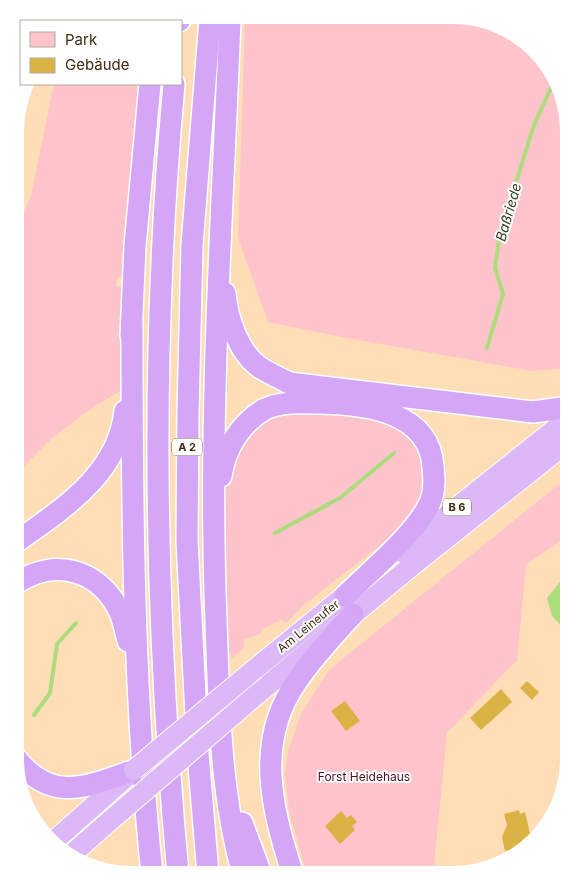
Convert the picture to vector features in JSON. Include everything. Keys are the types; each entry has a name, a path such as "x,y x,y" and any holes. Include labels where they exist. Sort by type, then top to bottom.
{"highway":[{"name":"A 2","path":"207,866 197,735 187,521 192,245 210,24"},
{"path":"230,24 213,398 214,566 224,760 232,833 241,866"},
{"path":"150,85 135,246 132,323 132,511 139,713 151,866"},
{"name":"A 2","path":"174,85 163,246 158,423 161,615 168,762 177,866"},
{"path":"220,227 226,305 239,342 257,365 289,383 533,412 560,410"},
{"path":"24,536 74,500 97,476 115,447 124,418 132,323"},
{"path":"214,566 222,470 228,447 242,428 254,416 267,408 295,403 333,404 382,410 407,421 429,447 434,482 432,497 417,524 349,605 296,682 283,707 273,734 269,758 270,788 279,831 290,866"},
{"name":"Am Leineufer","path":"76,851 256,695 349,605 560,426"},
{"name":"Am Leineufer","path":"134,770 255,669 349,605 560,448"},
{"path":"24,580 40,572 64,570 81,573 95,580 106,590 121,615 129,645 139,713"},
{"path":"224,760 242,822 258,866"},
{"path":"25,767 34,777 49,785 66,789 102,790"},
{"path":"58,837 102,790 134,770"}],"green space":[{"path":"245,24 453,24 481,27 507,38 518,46 529,55 546,77 557,103 560,124 560,369 532,371 268,322 238,238"},
{"path":"54,85 141,85 124,277 117,277 116,286 124,287 120,391 89,410 51,439 24,466 24,212 31,196"},
{"path":"277,412 375,415 401,428 415,443 423,459 424,489 420,503 402,528 305,604 286,623 281,620 262,629 261,634 244,639 244,648 231,659 230,651 225,651 223,485 242,434"},
{"name":"Forst Heidehaus","path":"560,483 560,541 526,565 517,660 447,733 434,866 304,866 289,811 285,775 288,751 301,714 330,669"}],"shaded area":[{"path":"560,582 560,624 552,616 547,598"}],"building":[{"path":"527,681 539,692 532,700 520,688"},
{"path":"501,689 512,702 481,730 470,718"},
{"path":"345,701 360,721 346,731 331,711"},
{"path":"519,810 520,814 525,812 530,834 513,848 505,851 502,837 507,825 504,814"},
{"path":"341,811 347,818 351,815 357,822 352,826 355,830 340,844 325,826"}],"waterway":[{"name":"Baßriede","path":"487,348 503,294 495,268 500,233 534,125 551,88"},
{"name":"Baßriede","path":"275,533 340,498 394,453"},
{"name":"Baßriede","path":"34,715 50,693 57,644 76,623"}]}
